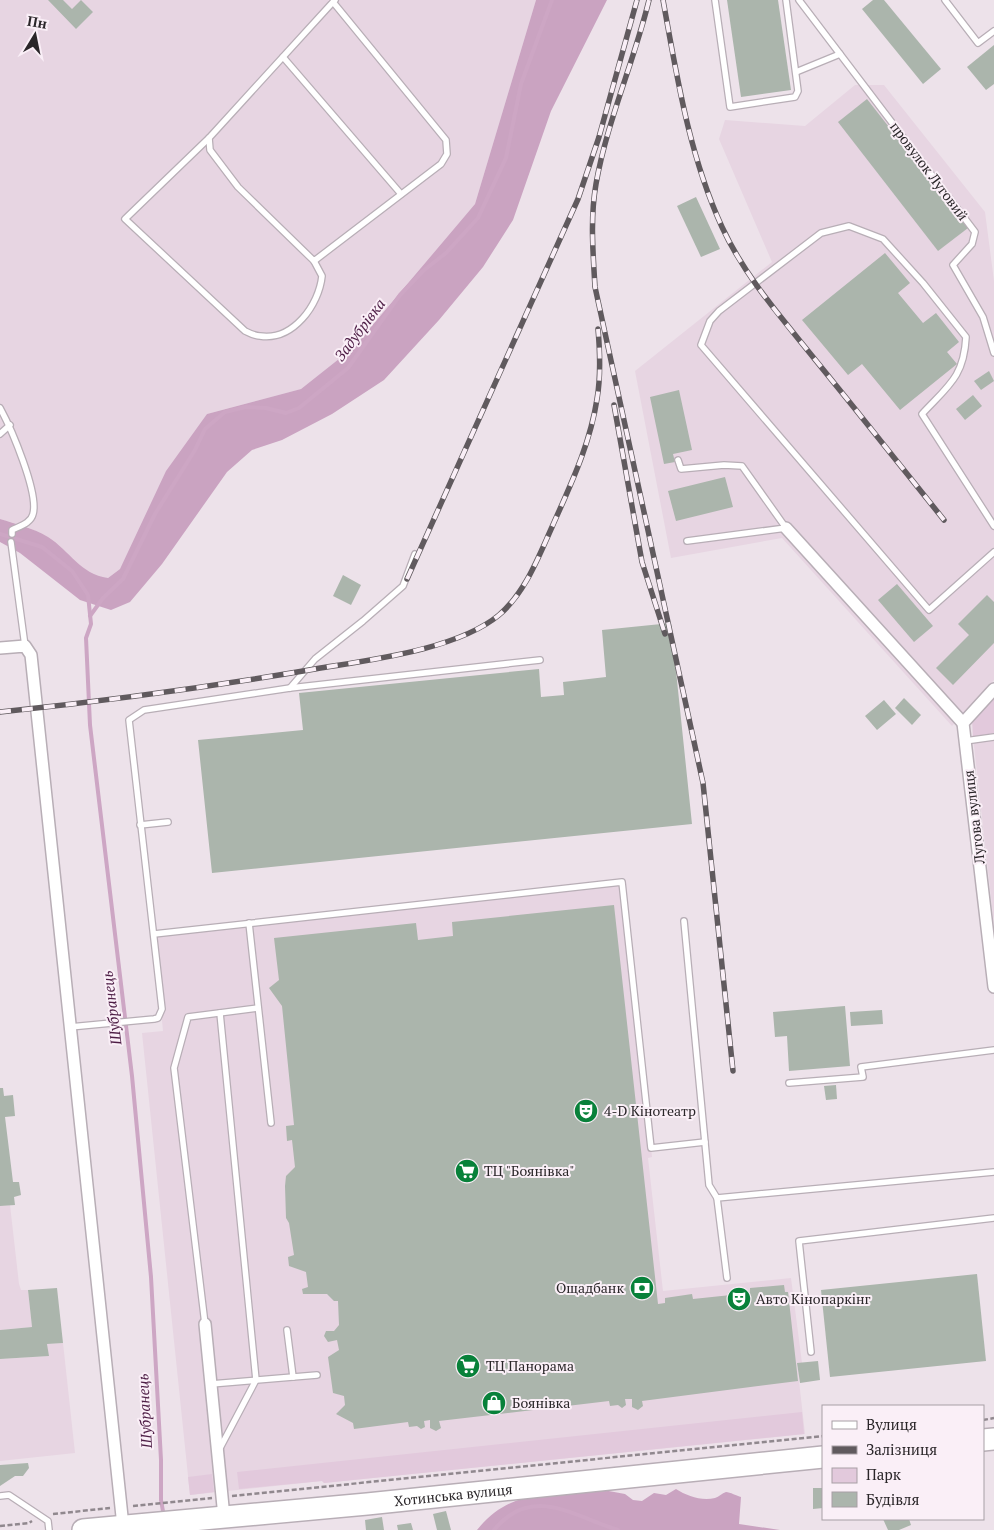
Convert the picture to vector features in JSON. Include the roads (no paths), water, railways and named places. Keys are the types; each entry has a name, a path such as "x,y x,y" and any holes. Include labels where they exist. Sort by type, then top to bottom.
{"highway":[{"name":"Хотинська вулиця","path":"83,1530 219,1510 822,1457"}],"street":[{"path":"786,528 963,723 994,689"},
{"path":"0,648 25,646 31,655 70,1027 128,1523"},
{"name":"Лугова вулиця","path":"963,723 991,927 994,987"},
{"path":"205,1324 217,1453 219,1510"}],"lane":[{"path":"716,0 730,107 795,97 798,91 786,0"},
{"name":"провулок Луговий","path":"799,0 975,232 972,244 953,265 983,317 994,353"},
{"path":"945,0 978,43 994,31"},
{"path":"209,138 210,150 238,187 314,261 322,276 317,299 295,327 275,336 260,336 245,331 125,219 209,138 334,1 446,140 447,154 441,164 314,261"},
{"path":"796,72 840,54"},
{"path":"283,57 402,194"},
{"path":"994,526 922,414 958,376 962,366 966,337 923,282 882,239 849,226 820,233 720,311 710,321 701,345 929,610 994,552"},
{"path":"0,408 10,426 26,469 34,501 33,515 28,522 12,530 12,534"},
{"path":"0,434 10,426"},
{"path":"678,460 681,469 724,465 742,466 786,528 686,541"},
{"path":"11,542 25,646"},
{"path":"290,688 314,659 363,621 403,586 416,554"},
{"path":"70,1027 145,1021 158,1018 162,1009 129,720 144,710 290,688 540,660"},
{"path":"965,741 994,737"},
{"path":"140,826 168,822"},
{"path":"154,934 248,922 622,882 651,1148 705,1142"},
{"path":"684,921 709,1185 717,1198 727,1278"},
{"path":"248,922 271,1123"},
{"path":"205,1324 174,1068 188,1017 258,1008"},
{"path":"217,1453 256,1380 220,1013"},
{"path":"789,1083 863,1078 861,1066 994,1050"},
{"path":"717,1198 994,1172"},
{"path":"811,1352 799,1241 994,1218"},
{"path":"287,1330 293,1377"},
{"path":"211,1384 317,1375"},
{"path":"0,1496 9,1495 40,1515 48,1521 49,1530"}],"waterway":[{"name":"Задубрівка","path":"90,616 103,598 123,579 155,514 195,450 205,429 225,412 246,407 266,408 286,413 299,408 348,368 400,295 423,271 446,253 478,218 506,158 521,84 552,0"},
{"name":"Шубранець","path":"0,534 42,547 72,571 88,595 91,624 86,638 90,725 132,1076 151,1277 161,1460 161,1500 164,1517"},
{"name":"Шубранець","path":"494,1530 508,1516 523,1509 538,1506 569,1512 618,1530"}],"railway":[{"path":"407,579 578,199 599,137 637,0"},
{"path":"649,0 607,137 596,184 593,223 595,287 703,783 733,1071"},
{"path":"663,0 679,87 693,144 711,200 731,245 776,311 944,520"},
{"path":"0,712 158,693 360,662 436,645 481,627 499,615 524,586 579,465 590,433 598,390 600,364 598,329"},
{"path":"614,405 642,562 665,634"}],"place":[{"name":"4-D Кінотеатр","path":"586,1111"},
{"name":"ТЦ \"Боянівка\"","path":"467,1171"},
{"name":"Ощадбанк","path":"642,1288"},
{"name":"Авто Кінопаркінг","path":"739,1299"},
{"name":"ТЦ Панорама","path":"468,1366"},
{"name":"Боянівка","path":"494,1403"}]}
